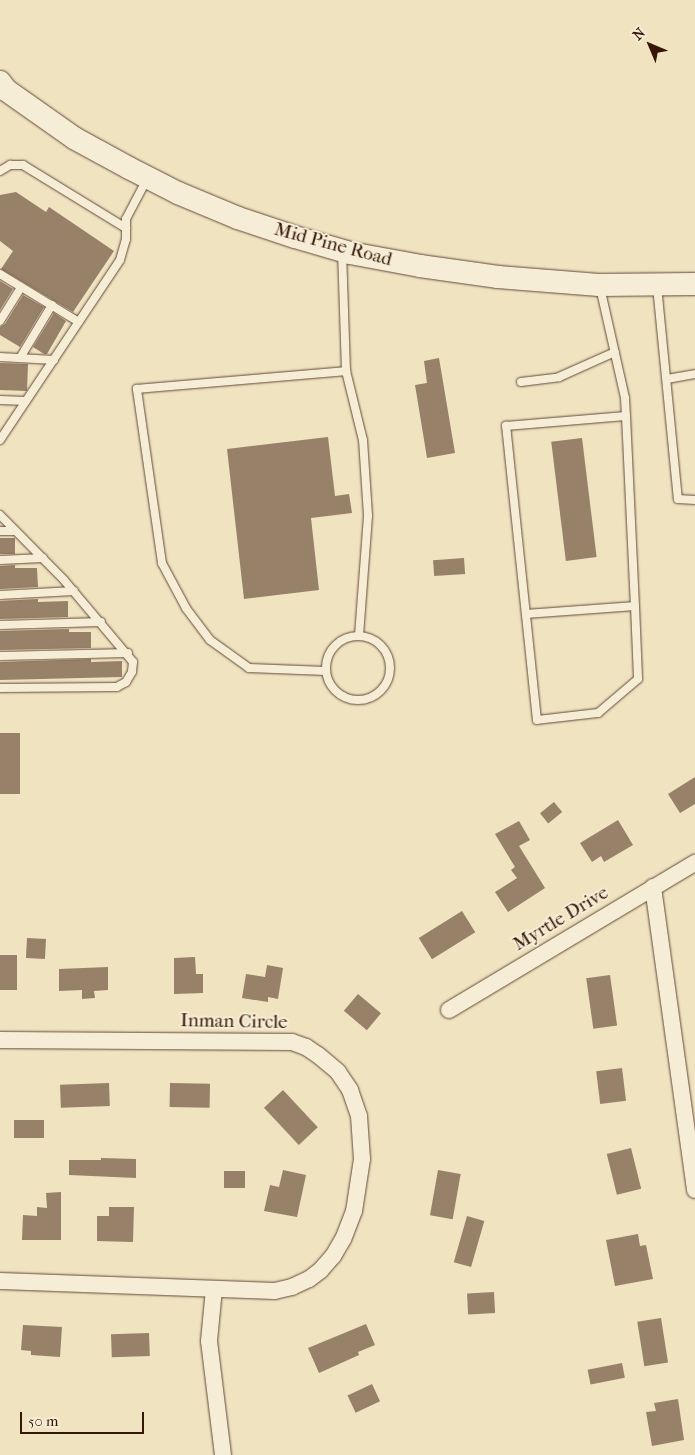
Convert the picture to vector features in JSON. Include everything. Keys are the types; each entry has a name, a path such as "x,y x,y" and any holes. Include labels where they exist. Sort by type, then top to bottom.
{"main road":[{"name":"Mid Pine Road","path":"2,87 74,138 178,194 238,218 342,250 420,266 498,277 600,285 657,286 695,284"}],"street":[{"name":"Myrtle Drive","path":"449,1010 695,863"},
{"path":"653,887 691,1138 695,1190"},
{"name":"Inman Circle","path":"0,1040 292,1042 306,1047 338,1072 350,1090 359,1116 362,1159 354,1211 334,1256 309,1279 292,1287 274,1291 0,1281"},
{"path":"214,1289 209,1341 223,1455"}],"lane":[{"path":"0,171 10,165 23,165 126,228"},
{"path":"0,440 120,260 126,239 126,219 148,178"},
{"path":"342,250 346,371 363,440 368,516 360,636"},
{"path":"0,274 79,322"},
{"path":"600,285 625,398 626,416 635,606 638,679 598,713 537,720 506,426 626,416"},
{"path":"0,321 21,286"},
{"path":"657,286 678,499 695,500"},
{"path":"20,358 52,305"},
{"path":"521,382 559,377 615,352"},
{"path":"0,357 54,360"},
{"path":"326,670 249,668 210,640 186,608 162,563 137,388 346,371"},
{"path":"667,379 695,374"},
{"path":"0,400 26,401"},
{"path":"0,515 74,591 128,653 133,662 132,672 126,682 117,688 0,688"},
{"path":"0,531 16,530"},
{"path":"0,560 43,558"},
{"path":"0,595 74,591"},
{"path":"526,614 635,606"},
{"path":"0,625 101,622"},
{"path":"360,636 379,643 390,661 389,677 381,691 368,699 352,700 334,690 326,670 326,662 335,646 342,640 360,636"},
{"path":"0,656 128,653"}],"building":[{"path":"16,192 46,212 49,207 114,251 73,312 1,269 13,251 0,241 0,195"},
{"path":"0,281 13,289 0,310"},
{"path":"23,295 44,307 20,347 0,335 0,327 5,324"},
{"path":"54,313 66,321 47,354 44,354 33,347"},
{"path":"439,358 455,453 427,458 415,385 427,383 424,361"},
{"path":"0,363 28,364 27,391 0,390"},
{"path":"328,437 335,496 349,494 352,513 311,518 319,590 244,599 227,449"},
{"path":"582,438 597,557 566,561 551,442"},
{"path":"0,538 15,538 15,554 0,554"},
{"path":"464,558 465,574 434,576 433,560"},
{"path":"15,565 15,568 37,568 38,587 0,589 0,566"},
{"path":"38,599 38,602 68,601 68,617 0,619 0,601"},
{"path":"69,629 69,632 91,632 91,648 0,650 0,631"},
{"path":"91,659 91,662 122,661 122,677 0,680 0,662"},
{"path":"0,733 20,733 20,794 0,794"},
{"path":"695,777 695,804 680,813 668,794"},
{"path":"554,802 562,812 548,823 540,813"},
{"path":"618,820 633,845 604,862 601,856 592,862 580,843"},
{"path":"519,821 530,840 519,846 545,888 508,912 495,892 517,878 511,870 515,867 495,834"},
{"path":"462,911 475,932 432,959 419,938"},
{"path":"27,938 46,939 45,959 26,958"},
{"path":"0,955 17,955 17,990 0,990"},
{"path":"195,957 196,974 203,974 203,993 174,994 174,958"},
{"path":"267,965 283,968 278,999 268,997 268,1002 242,998 246,974 265,977"},
{"path":"108,967 108,990 94,991 95,998 82,999 82,990 59,991 59,969"},
{"path":"610,975 617,1026 593,1029 586,978"},
{"path":"358,994 381,1013 367,1030 344,1011"},
{"path":"622,1068 626,1101 600,1104 596,1071"},
{"path":"109,1083 110,1106 61,1108 60,1085"},
{"path":"170,1083 210,1084 210,1108 170,1107"},
{"path":"283,1090 318,1127 299,1145 264,1108"},
{"path":"14,1120 44,1120 44,1138 14,1138"},
{"path":"631,1148 641,1189 617,1195 607,1154"},
{"path":"101,1158 136,1159 136,1178 69,1175 69,1160 101,1160"},
{"path":"283,1170 306,1175 297,1217 264,1211 270,1185 279,1187"},
{"path":"438,1170 461,1174 453,1219 430,1215"},
{"path":"224,1171 245,1171 245,1188 224,1188"},
{"path":"61,1192 61,1240 22,1240 23,1215 37,1216 37,1207 47,1208 46,1193"},
{"path":"109,1207 134,1207 133,1242 97,1241 97,1216 109,1216"},
{"path":"467,1216 484,1221 471,1267 454,1262"},
{"path":"638,1234 640,1246 646,1245 653,1279 615,1286 606,1240"},
{"path":"494,1292 495,1313 468,1314 467,1293"},
{"path":"661,1318 668,1362 644,1366 637,1322"},
{"path":"366,1324 375,1345 358,1352 359,1355 319,1373 308,1348"},
{"path":"23,1325 62,1327 60,1357 31,1355 31,1351 21,1350"},
{"path":"149,1333 150,1356 112,1357 111,1334"},
{"path":"622,1363 625,1378 591,1384 588,1370"},
{"path":"372,1384 380,1401 356,1413 348,1395"},
{"path":"678,1399 684,1440 652,1446 646,1412 656,1411 654,1403"}]}
